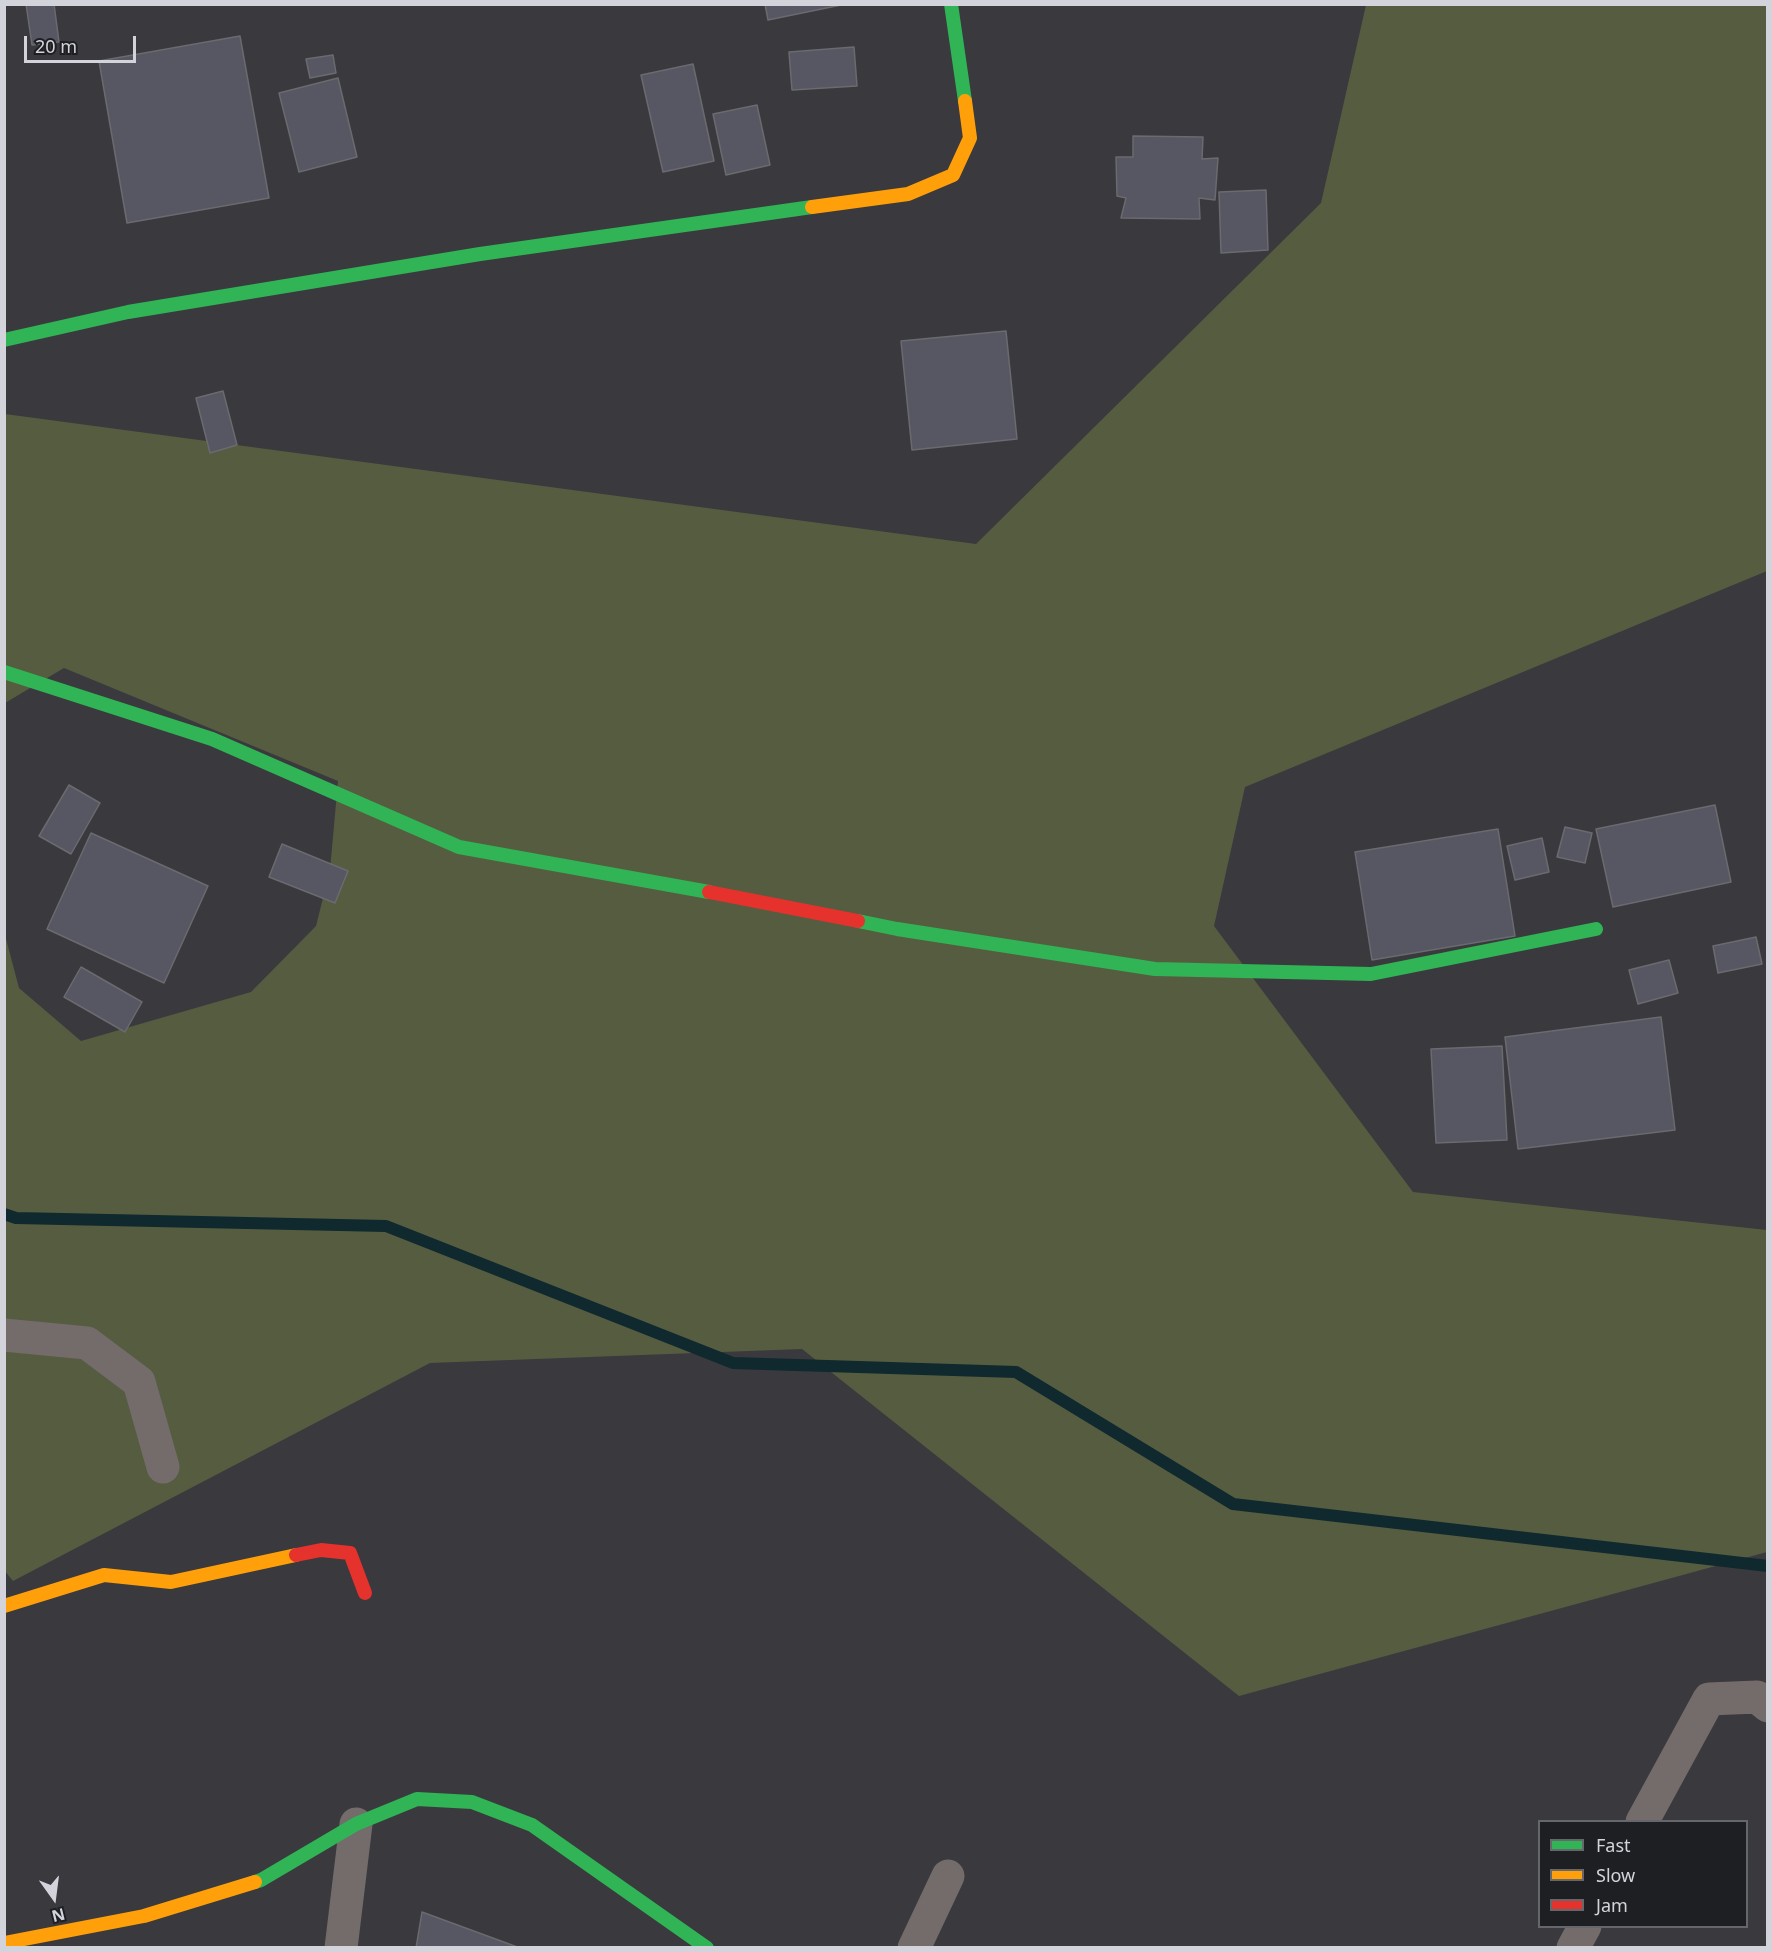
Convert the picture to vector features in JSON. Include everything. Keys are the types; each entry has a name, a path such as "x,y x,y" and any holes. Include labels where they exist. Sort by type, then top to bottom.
{"street":[{"path":"4,340 128,312 480,254 908,194 952,175 970,138 951,4"},
{"path":"4,672 213,739 459,847 679,886 897,929 1155,969 1371,974 1596,929"},
{"path":"4,1335 87,1343 139,1382 163,1467"},
{"path":"4,1606 104,1575 171,1582 321,1550 350,1553 365,1593"},
{"path":"1643,1820 1708,1699 1757,1697 1767,1706"},
{"path":"4,1943 144,1916 261,1880 356,1824 417,1799 472,1802 532,1825 707,1947"},
{"path":"341,1947 356,1824"},
{"path":"914,1947 948,1876"},
{"path":"1573,1947 1584,1928"}],"green space":[{"path":"1366,5 1767,5 1767,571 1245,787 1214,926 1413,1192 1767,1230 1767,1552 1239,1696 802,1349 430,1363 13,1581 4,1570 4,931 19,988 81,1041 251,992 316,926 330,870 338,781 64,668 5,703 5,414 976,544 1321,203"}],"building":[{"path":"26,4 54,4 59,42 32,45"},
{"path":"765,4 846,4 768,20"},
{"path":"240,36 269,198 127,223 99,61"},
{"path":"854,47 857,86 792,90 789,52"},
{"path":"333,55 336,73 310,78 306,59"},
{"path":"693,64 714,161 663,172 641,75"},
{"path":"338,78 357,157 299,172 279,93"},
{"path":"757,105 770,165 726,175 713,114"},
{"path":"1133,136 1203,137 1202,159 1218,158 1215,200 1199,198 1200,219 1121,218 1126,198 1117,196 1116,157 1133,157"},
{"path":"1266,190 1268,250 1221,253 1219,192"},
{"path":"1006,331 1017,439 912,450 901,341"},
{"path":"223,391 237,445 210,453 196,398"},
{"path":"69,785 100,803 71,854 39,836"},
{"path":"1715,805 1731,882 1613,907 1596,829"},
{"path":"1565,827 1592,833 1585,863 1557,857"},
{"path":"1498,829 1515,936 1372,960 1355,852"},
{"path":"91,833 208,886 164,983 47,929"},
{"path":"1542,838 1549,872 1515,880 1507,846"},
{"path":"282,844 348,871 335,903 269,877"},
{"path":"1756,937 1762,964 1718,973 1713,946"},
{"path":"1669,960 1678,993 1638,1004 1629,970"},
{"path":"81,967 142,1002 125,1032 64,997"},
{"path":"1661,1017 1675,1130 1518,1149 1505,1037"},
{"path":"1502,1046 1507,1140 1436,1143 1431,1049"},
{"path":"422,1912 520,1948 416,1948"}],"waterway":[{"path":"4,1214 16,1218 386,1226 733,1363 1016,1372 1233,1504 1768,1566"}],"traffic: fast":[{"path":"951,4 965,101"},
{"path":"4,340 128,312 480,254 812,207"},
{"path":"4,672 212,739 459,847 709,892"},
{"path":"858,921 1155,969 1371,974 1596,929"},
{"path":"255,1882 356,1824 417,1799 472,1802 532,1825 707,1948"}],"traffic: slow":[{"path":"812,207 908,194 953,175 970,138 965,101"},
{"path":"4,1606 104,1575 171,1582 296,1555"},
{"path":"4,1943 144,1916 255,1882"}],"traffic: jam":[{"path":"709,892 858,921"},
{"path":"296,1555 321,1550 350,1553 365,1593"}]}
